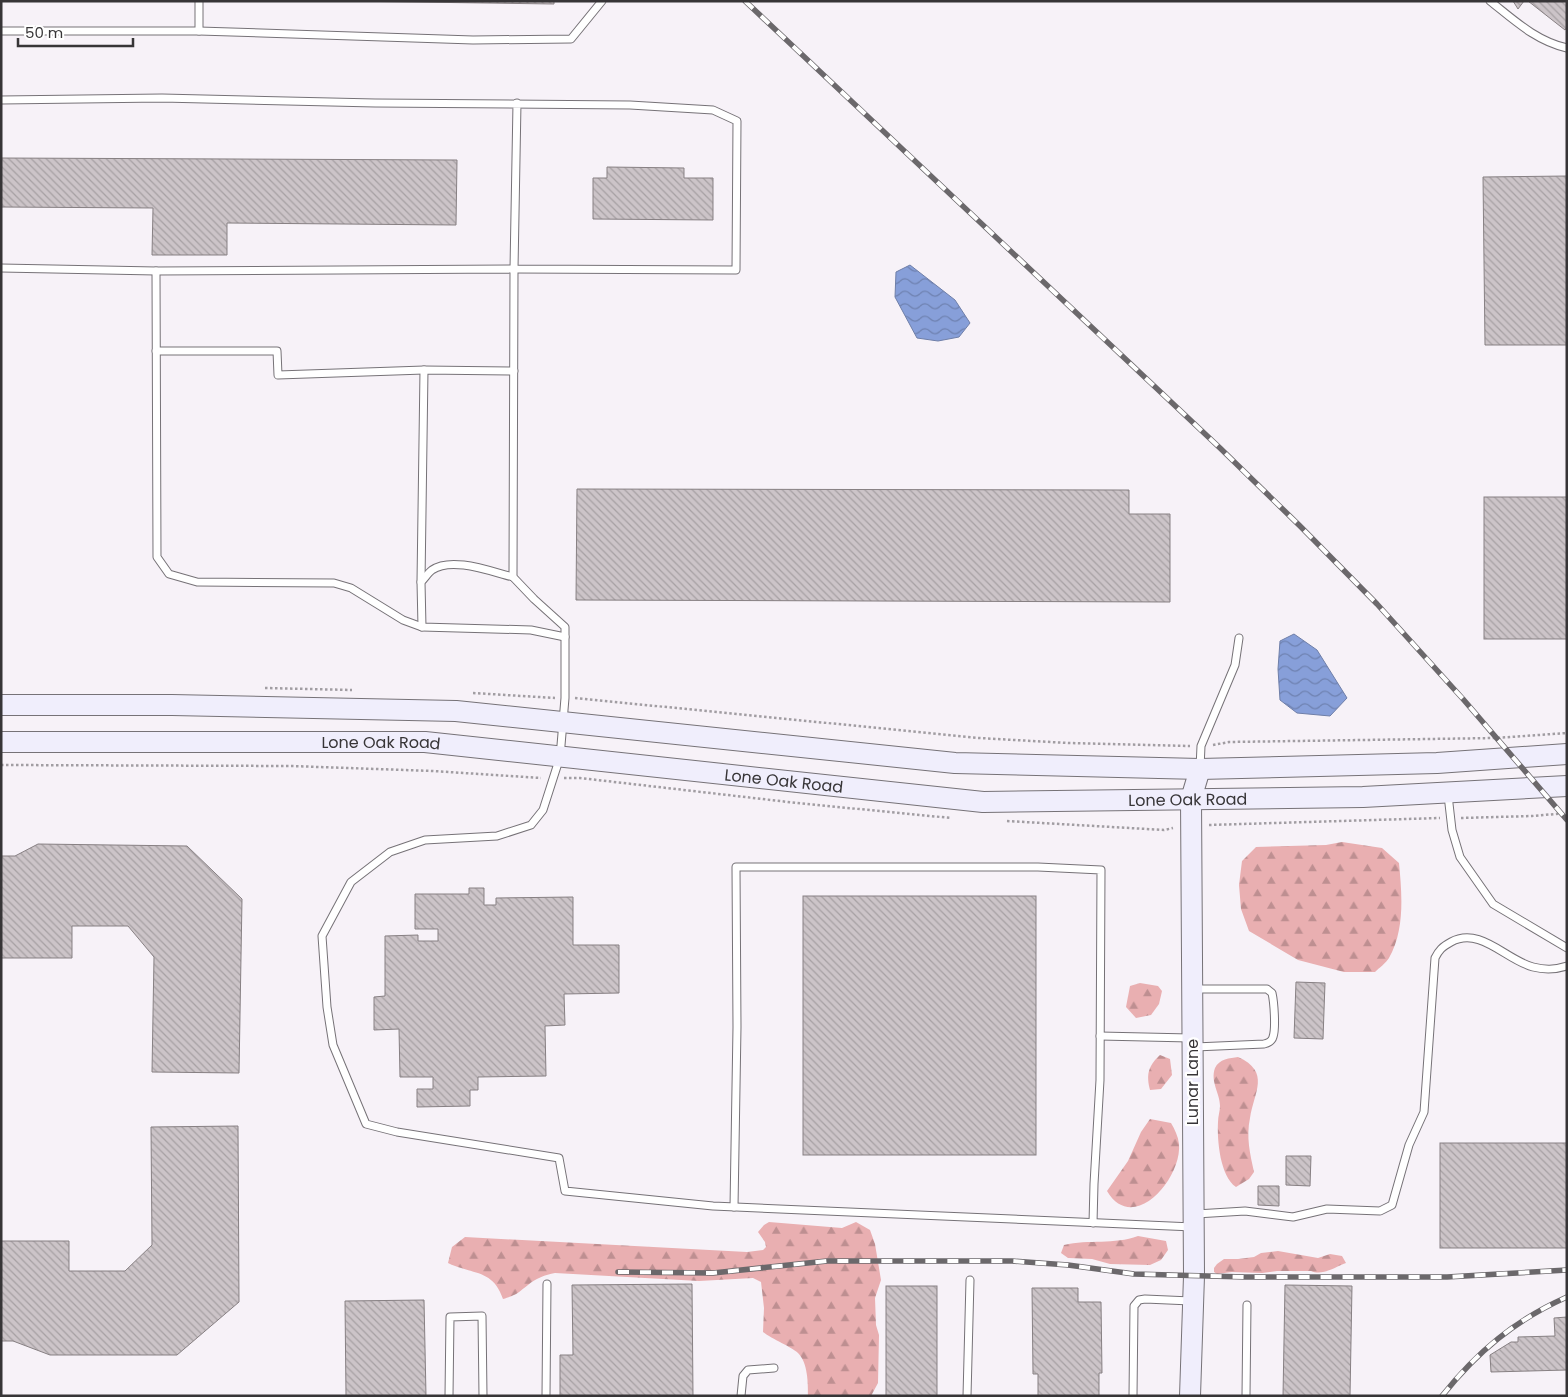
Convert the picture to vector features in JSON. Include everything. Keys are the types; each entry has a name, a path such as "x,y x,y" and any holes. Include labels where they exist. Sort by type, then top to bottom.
{"main road":[{"name":"Lone Oak Road","path":"1,705 172,705 456,711 955,763 1200,769 1436,763 1567,754"},
{"name":"Lone Oak Road","path":"1,742 425,742 983,802 1364,797 1448,794 1567,786"},
{"name":"Lunar Lane","path":"1190,1396 1193,1301 1191,799 1200,769"}],"lane":[{"path":"199,1 199,31"},
{"path":"1,31 199,31 473,40 571,39 602,1"},
{"path":"1490,1 1530,34 1567,48"},
{"path":"1,100 162,98 375,103 630,105 713,110 737,121 736,270 156,271 1,268"},
{"path":"513,577 514,269 517,103"},
{"path":"156,271 157,557 169,574 197,582 334,583 351,588 403,620 422,627 531,630 565,636"},
{"path":"156,351 277,352 278,375 424,370 514,371"},
{"path":"422,627 424,370"},
{"path":"421,582 432,570 446,564 466,565 513,577 564,627 565,698 560,757 543,810 531,824 497,836 425,840 390,852 351,882 322,936 327,1007 333,1046 366,1124 397,1132 559,1158 565,1191 622,1198 734,1207 1093,1223 1193,1221 1245,1211 1293,1217 1327,1209 1380,1211 1392,1205 1409,1145 1424,1112 1434,958 1440,948 1457,938 1476,938 1531,966 1553,970 1567,966"},
{"path":"1200,769 1201,746 1235,665 1239,638"},
{"path":"1448,794 1452,830 1460,857 1493,904 1567,948"},
{"path":"734,1207 737,1027 736,868 1038,867 1102,870 1100,1080 1093,1223"},
{"path":"1100,1036 1192,1042 1264,1044 1273,1039 1274,998 1267,989 1192,989"},
{"path":"968,1396 970,1280"},
{"path":"546,1396 547,1284"},
{"path":"1133,1396 1134,1306 1138,1300 1146,1299 1193,1301"},
{"path":"1246,1396 1247,1305"},
{"path":"449,1396 450,1317 482,1316 483,1396"},
{"path":"741,1396 743,1376 748,1370 774,1368"}],"path":[{"path":"265,688 354,690"},
{"path":"472,694 585,698 880,730 1068,743 1201,746 1229,742 1496,738 1567,733"},
{"path":"1,765 291,766 433,771 552,779 580,778 797,803 952,818"},
{"path":"1006,821 1164,830 1191,825 1532,816 1567,813"}],"green space":[{"path":"1342,842 1382,848 1399,863 1401,912 1398,936 1389,958 1375,972 1344,972 1298,960 1249,931 1241,909 1239,885 1242,861 1256,847 1326,845"},
{"path":"1140,983 1158,986 1162,991 1159,1004 1151,1015 1136,1018 1126,1007 1130,986"},
{"path":"1160,1055 1170,1059 1172,1075 1161,1089 1150,1090 1149,1071"},
{"path":"1238,1057 1254,1069 1258,1083 1248,1132 1254,1172 1249,1179 1236,1187 1226,1175 1219,1148 1218,1120 1220,1101 1214,1083 1214,1073 1219,1063"},
{"path":"1150,1119 1171,1123 1179,1141 1178,1158 1173,1172 1154,1197 1142,1205 1130,1207 1118,1203 1107,1191 1128,1161 1141,1132"},
{"path":"769,1222 842,1228 856,1222 870,1230 875,1244 881,1280 875,1298 876,1325 879,1335 878,1383 871,1396 808,1396 807,1373 801,1357 795,1351 763,1332 764,1308 761,1282 753,1278 699,1281 555,1273 537,1279 517,1294 503,1299 494,1282 488,1278 448,1263 452,1247 465,1237 747,1252 763,1250 766,1247 765,1242 758,1232"},
{"path":"1138,1236 1166,1241 1168,1250 1161,1260 1150,1265 1110,1264 1092,1259 1068,1258 1061,1253 1064,1245 1073,1243 1120,1240"},
{"path":"1278,1251 1318,1258 1330,1254 1342,1256 1346,1263 1320,1272 1277,1271 1217,1274 1214,1272 1217,1264 1224,1259 1254,1257 1261,1253"}],"water":[{"path":"910,265 955,300 970,323 959,337 938,341 917,338 895,297 896,272"},
{"path":"1294,634 1317,650 1347,698 1330,716 1297,713 1280,700 1278,669 1280,641"}],"building":[{"path":"344,1 554,1 554,4"},
{"path":"1513,1 1524,1 1518,9"},
{"path":"1528,1 1567,1 1567,27 1565,30"},
{"path":"1,158 457,160 456,225 227,223 227,255 152,255 153,208 1,207"},
{"path":"607,167 684,168 684,178 713,178 713,220 593,219 593,178 607,178"},
{"path":"1567,176 1567,345 1485,345 1483,177"},
{"path":"577,489 1129,490 1129,514 1170,514 1170,602 576,600"},
{"path":"1484,497 1567,497 1567,639 1484,639"},
{"path":"38,844 187,846 242,899 239,1073 152,1072 154,957 128,926 72,926 72,958 1,958 1,856 15,856"},
{"path":"469,888 484,888 484,905 496,905 496,898 573,897 573,945 619,945 619,993 564,994 565,1025 545,1026 546,1076 478,1077 478,1090 470,1090 470,1106 417,1107 417,1089 433,1089 433,1077 400,1077 399,1029 374,1030 374,997 385,996 385,936 418,935 418,941 438,941 438,929 415,929 415,894 469,894"},
{"path":"803,896 1036,896 1036,1155 803,1155"},
{"path":"1296,982 1325,983 1323,1039 1294,1038"},
{"path":"238,1126 239,1302 177,1355 50,1355 13,1341 1,1341 1,1241 69,1241 69,1271 125,1271 152,1245 151,1127"},
{"path":"1440,1143 1567,1143 1567,1248 1440,1248"},
{"path":"1286,1156 1311,1156 1310,1186 1286,1185"},
{"path":"1258,1186 1279,1186 1279,1206 1258,1205"},
{"path":"692,1284 693,1396 560,1396 560,1355 573,1355 572,1285"},
{"path":"1285,1285 1352,1286 1350,1396 1283,1396"},
{"path":"886,1286 937,1286 937,1396 886,1396"},
{"path":"1032,1288 1078,1288 1078,1302 1101,1302 1102,1373 1099,1373 1099,1396 1038,1396 1038,1374 1033,1374"},
{"path":"424,1300 426,1396 346,1396 345,1301"},
{"path":"1567,1317 1567,1370 1491,1372 1490,1355 1511,1342 1518,1342 1518,1337 1555,1336 1554,1318"}],"railway":[{"path":"745,1 1220,448 1300,526 1377,604 1463,699 1567,820"},
{"path":"618,1272 713,1273 827,1261 1012,1261 1068,1265 1134,1274 1245,1277 1447,1277 1567,1270"},
{"path":"1442,1396 1469,1365 1498,1339 1530,1316 1567,1297"}]}
